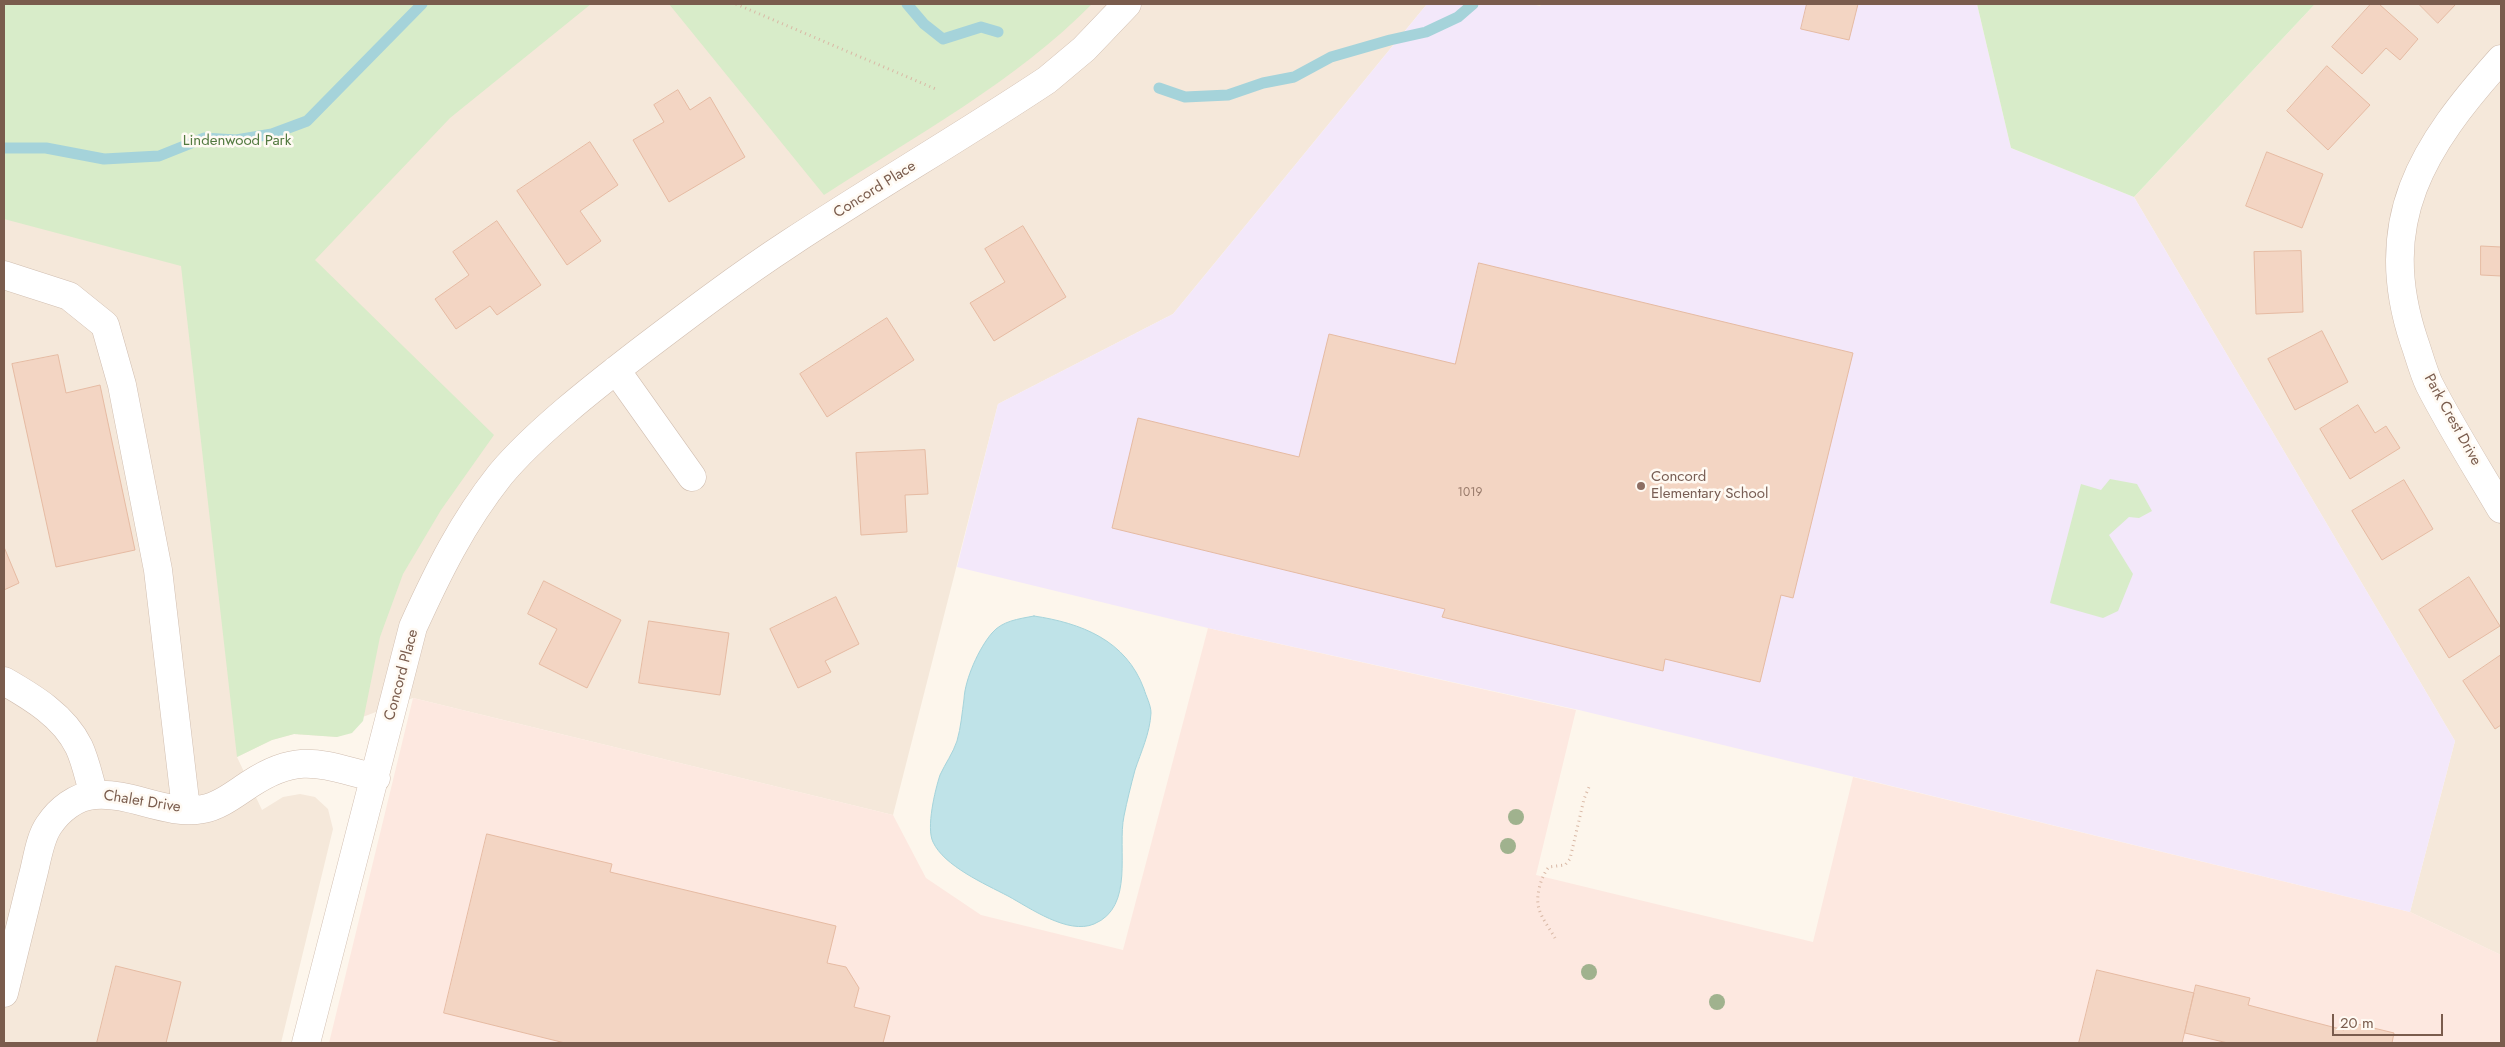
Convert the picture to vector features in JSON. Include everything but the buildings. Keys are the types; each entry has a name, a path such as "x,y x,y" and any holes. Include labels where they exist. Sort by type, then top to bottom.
{"street":[{"name":"Concord Place","path":"306,1043 414,627 438,570 464,525 508,468 546,430 616,370 698,307 790,243 1047,80 1084,49 1127,4"},
{"name":"Park Crest Drive","path":"2501,59 2468,96 2426,156 2412,187 2403,220 2400,276 2405,315 2428,383 2501,509"},
{"path":"4,275 69,296 104,325 122,384 158,570 186,809"},
{"path":"616,370 692,477"},
{"path":"4,681 45,706 62,724 78,746 94,795"},
{"name":"Chalet Drive","path":"4,993 39,853 48,827 60,810 76,801 94,795 118,797 174,810 204,809 226,800 268,772 291,763 315,763 376,778"}],"path":[{"path":"736,4 938,90"},
{"path":"1555,938 1538,909 1538,895 1544,873 1549,867 1565,865 1570,860 1584,799 1589,787"}],"shaded area":[{"path":"4,4 1427,4 1173,314 998,404 893,815 413,698 360,718 337,737 294,734 272,740 237,757 262,810 283,797 300,794 315,797 328,809 333,829 281,1043 4,1043"},
{"name":"Concord Elementary School","path":"1427,4 1532,4 1540,6 1542,4 1977,4 2011,148 2134,197 2455,741 2410,912 1579,710 1208,628 957,567 998,404 1173,314"},
{"path":"2315,4 2501,4 2501,955 2410,912 2455,741 2134,197"},
{"path":"1208,628 1576,710 1536,875 1813,942 1853,777 2410,912 2501,955 2501,1043 329,1043 413,698 893,815 926,878 981,915 1123,950"}],"green space":[{"name":"Lindenwood Park","path":"4,4 591,4 450,118 315,260 494,435 441,510 403,574 380,637 363,721 352,733 337,737 294,734 272,740 237,757 181,266 4,219"},
{"path":"669,4 1092,4 1062,32 997,83 963,107 824,195"},
{"path":"1977,4 2315,4 2134,197 2011,148"},
{"path":"2110,479 2137,484 2152,511 2139,518 2129,517 2109,535 2133,574 2118,611 2103,618 2050,603 2081,484 2101,490"}],"water":[{"path":"1034,616 1068,623 1085,629 1114,646 1136,672 1151,710 1149,728 1135,770 1124,816 1120,891 1115,905 1107,916 1094,924 1084,926 1073,926 1050,919 966,874 938,851 931,836 932,809 936,790 940,775 957,741 965,691 974,664 987,639 996,629 1011,621"}],"waterway":[{"path":"4,148 46,148 104,159 159,156 204,138 236,140 272,134 307,121 422,4"},
{"path":"907,4 924,24 943,39 981,27 998,32"},
{"path":"1159,88 1185,97 1228,95 1263,83 1294,77 1331,57 1426,32 1458,17 1473,4"}],"place":[{"name":"Concord Elementary School","path":"1641,486"}]}
